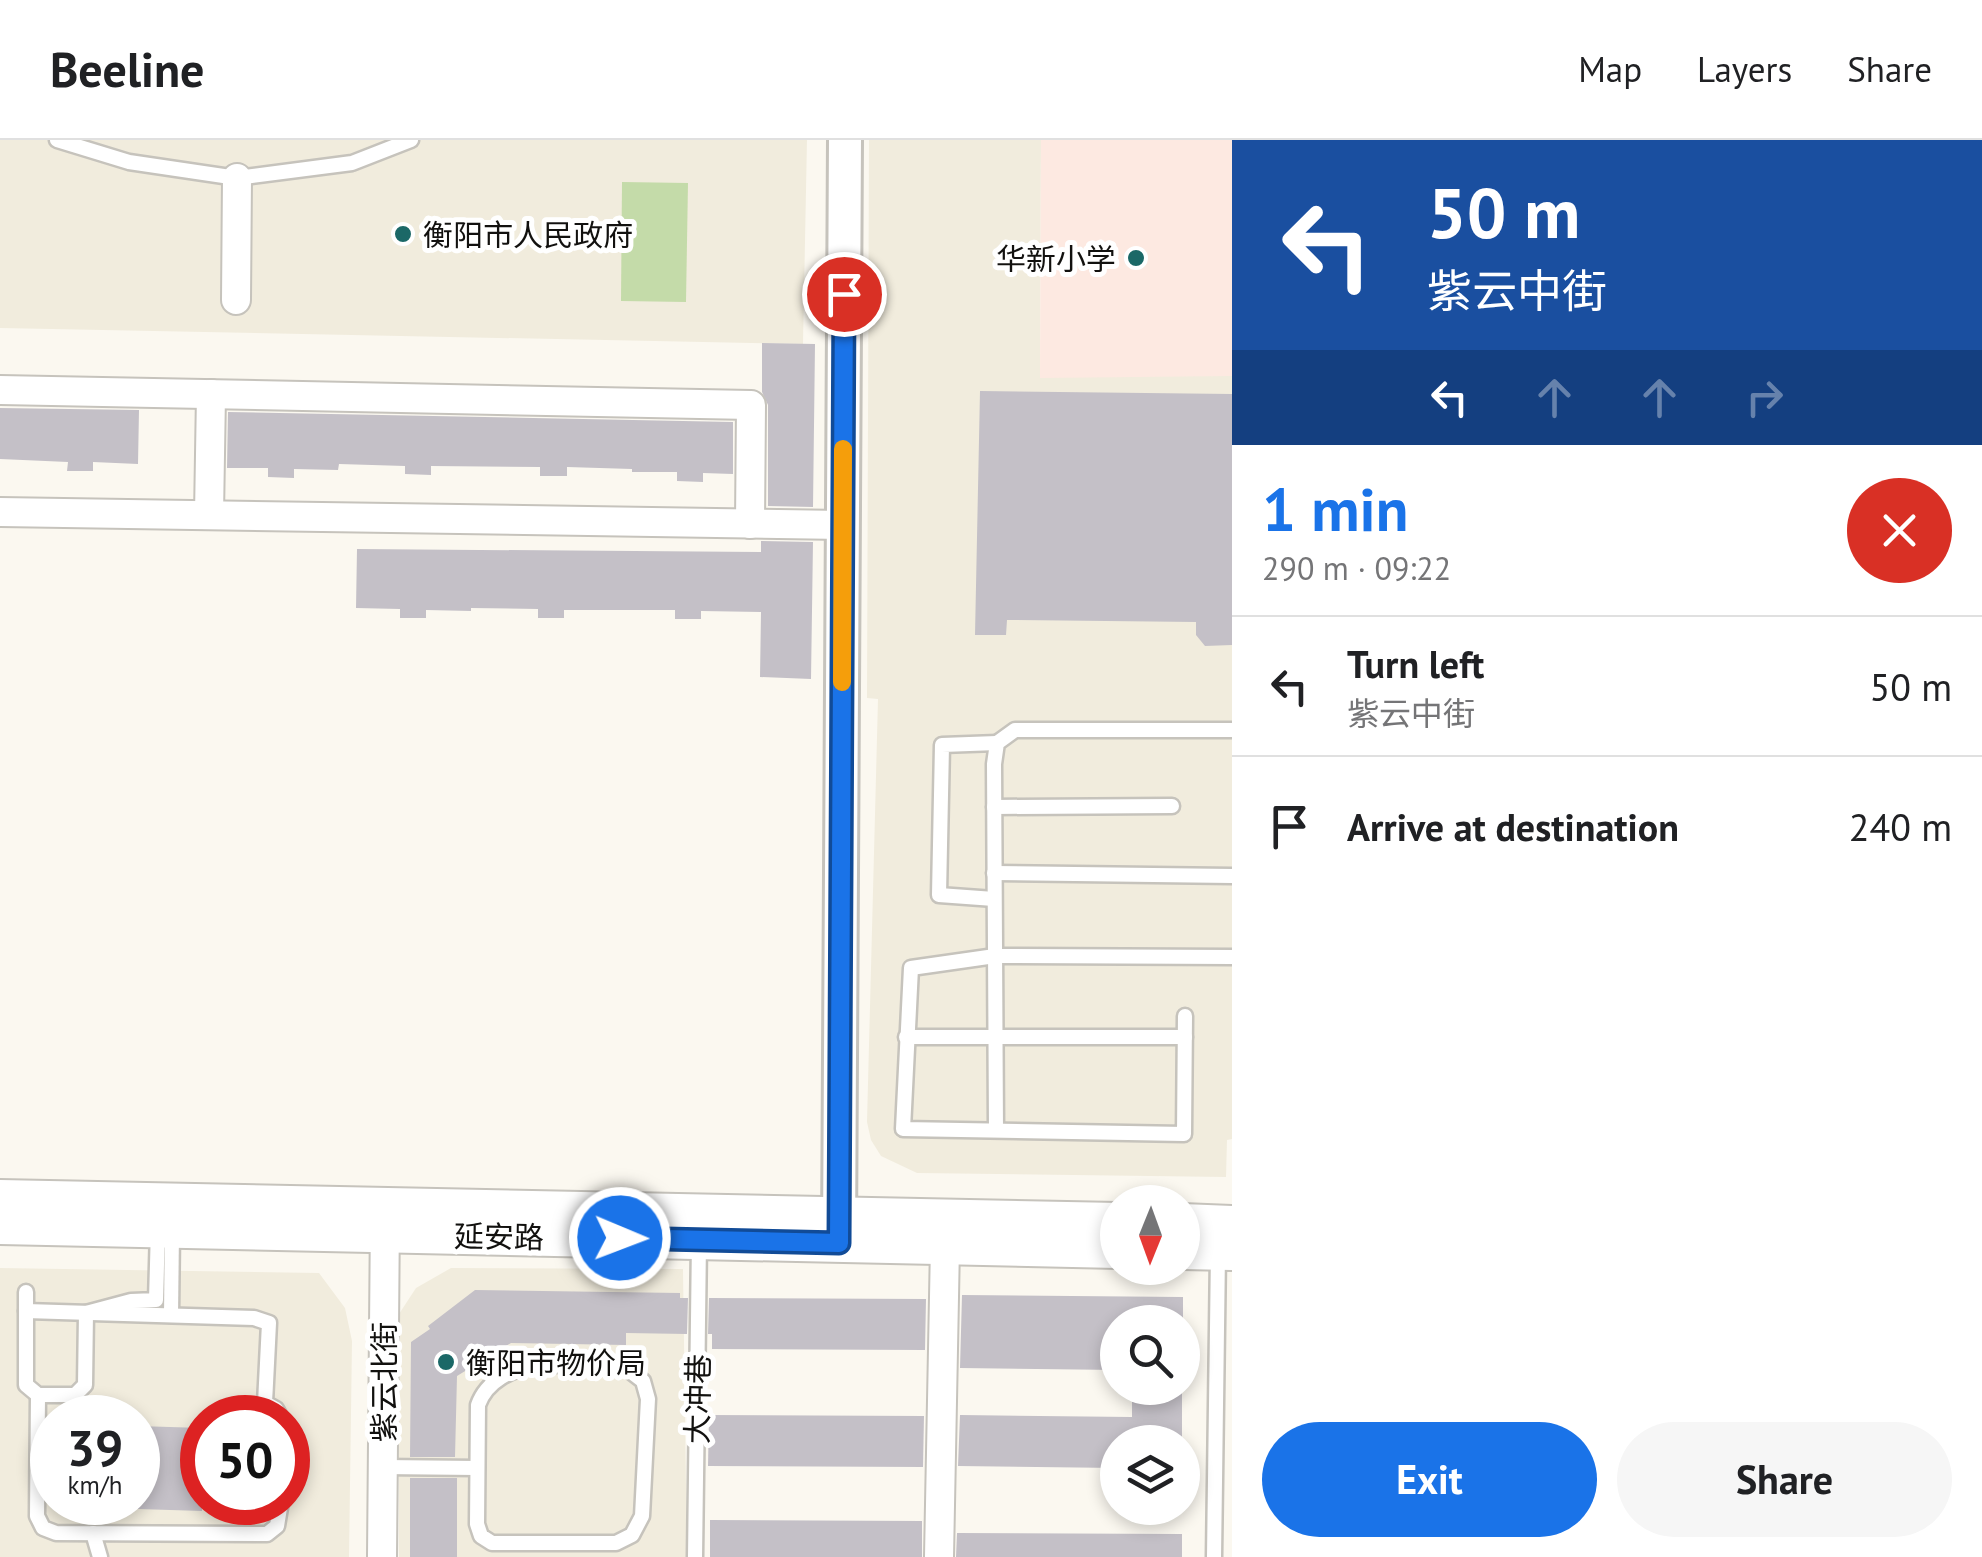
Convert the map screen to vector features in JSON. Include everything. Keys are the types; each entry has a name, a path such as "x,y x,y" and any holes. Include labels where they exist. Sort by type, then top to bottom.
{"main road":[{"name":"延安路","path":"0,1198 698,1240 839,1230 1100,1223"},
{"name":"延安路","path":"0,1225 165,1229 384,1220 839,1230 945,1246 1100,1249"}],"street":[{"path":"839,1230 845,140"},
{"path":"236,300 237,178"},
{"path":"0,390 751,404 750,524"},
{"path":"209,516 211,394"},
{"path":"0,512 843,525"},
{"name":"紫云北街","path":"382,1557 384,1220"},
{"path":"940,1557 945,1246"}],"lane":[{"path":"57,140 129,162 237,178 352,163 411,140"},
{"path":"994,898 939,896 942,745 998,743 1015,730 1232,730"},
{"path":"996,1130 994,764 998,743"},
{"path":"994,807 1172,806"},
{"path":"994,873 1232,876"},
{"path":"1184,1016 1184,1134 903,1129 911,968 994,956 1232,957"},
{"path":"906,1038 1185,1037"},
{"path":"86,1312 131,1300 156,1300 165,1229"},
{"path":"165,1229 171,1316"},
{"name":"大冲巷","path":"695,1557 698,1240"},
{"path":"1214,1557 1216,1244"},
{"path":"26,1292 26,1385 38,1395"},
{"path":"26,1311 254,1318 269,1323 265,1395"},
{"path":"75,1395 85,1384 86,1312"},
{"path":"536,1364 626,1368 643,1381 648,1399 642,1516 632,1535 616,1543 492,1543 481,1536 476,1524 477,1468 478,1405 483,1390 514,1369 536,1364"},
{"path":"383,1466 477,1468"},
{"path":"42,1525 56,1533 266,1534 277,1525"},
{"path":"94,1533 100,1557"}],"shaded area":[{"name":"衡阳市人民政府","path":"0,140 807,140 803,344 0,328"},
{"path":"869,140 1041,140 1040,376 1232,375 1232,1139 1227,1140 1226,1177 917,1173 881,1156 871,1140 867,1122 878,699 867,698"},
{"name":"华新小学","path":"1041,140 1232,140 1232,376 1040,378"},
{"path":"0,1268 319,1273 345,1308 352,1341 349,1557 0,1557"},
{"path":"451,1268 683,1269 687,1557 399,1557 399,1314 416,1288"}],"green space":[{"path":"622,182 688,183 686,302 621,301"}],"building":[{"path":"762,343 815,344 813,507 768,506 768,405 762,392"},
{"path":"980,391 1232,394 1232,645 1205,646 1196,635 1196,622 1007,620 1006,635 975,635"},
{"path":"0,408 139,410 138,464 93,462 93,471 67,471 68,462 0,459"},
{"path":"228,412 733,422 733,474 703,473 703,482 677,481 677,472 632,469 567,467 567,476 540,476 540,467 431,466 431,475 405,474 405,466 339,464 338,470 294,469 294,478 268,477 268,468 227,468"},
{"path":"761,541 813,542 811,679 760,677 761,612 701,611 701,619 675,619 675,610 564,610 564,618 538,618 538,609 471,608 426,610 426,618 400,618 400,609 356,608 357,549 761,552"},
{"name":"衡阳市物价局","path":"475,1290 680,1293 680,1298 688,1298 687,1334 626,1333 626,1345 511,1343 457,1376 455,1457 410,1457 411,1342"},
{"path":"962,1295 1183,1297 1183,1305 1100,1305 1100,1370 960,1368"},
{"path":"709,1298 926,1299 925,1350 712,1349 712,1334 708,1334"},
{"path":"1132,1405 1182,1405 1182,1425 1100,1425 1100,1468 958,1466 960,1415 1132,1417"},
{"path":"709,1415 924,1416 923,1467 708,1466"},
{"path":"160,1427 180,1427 180,1510 160,1510"},
{"path":"410,1478 457,1478 457,1557 410,1557"},
{"path":"710,1520 922,1521 922,1557 710,1557"},
{"path":"957,1533 1182,1534 1182,1557 956,1557"}],"slow traffic":[{"path":"842,682 843,449"}],"place":[{"name":"衡阳市人民政府","path":"403,234"},
{"name":"华新小学","path":"1136,258"},
{"name":"衡阳市物价局","path":"446,1362"}],"route":[{"path":"620,1238 839,1243 844,294"}]}
